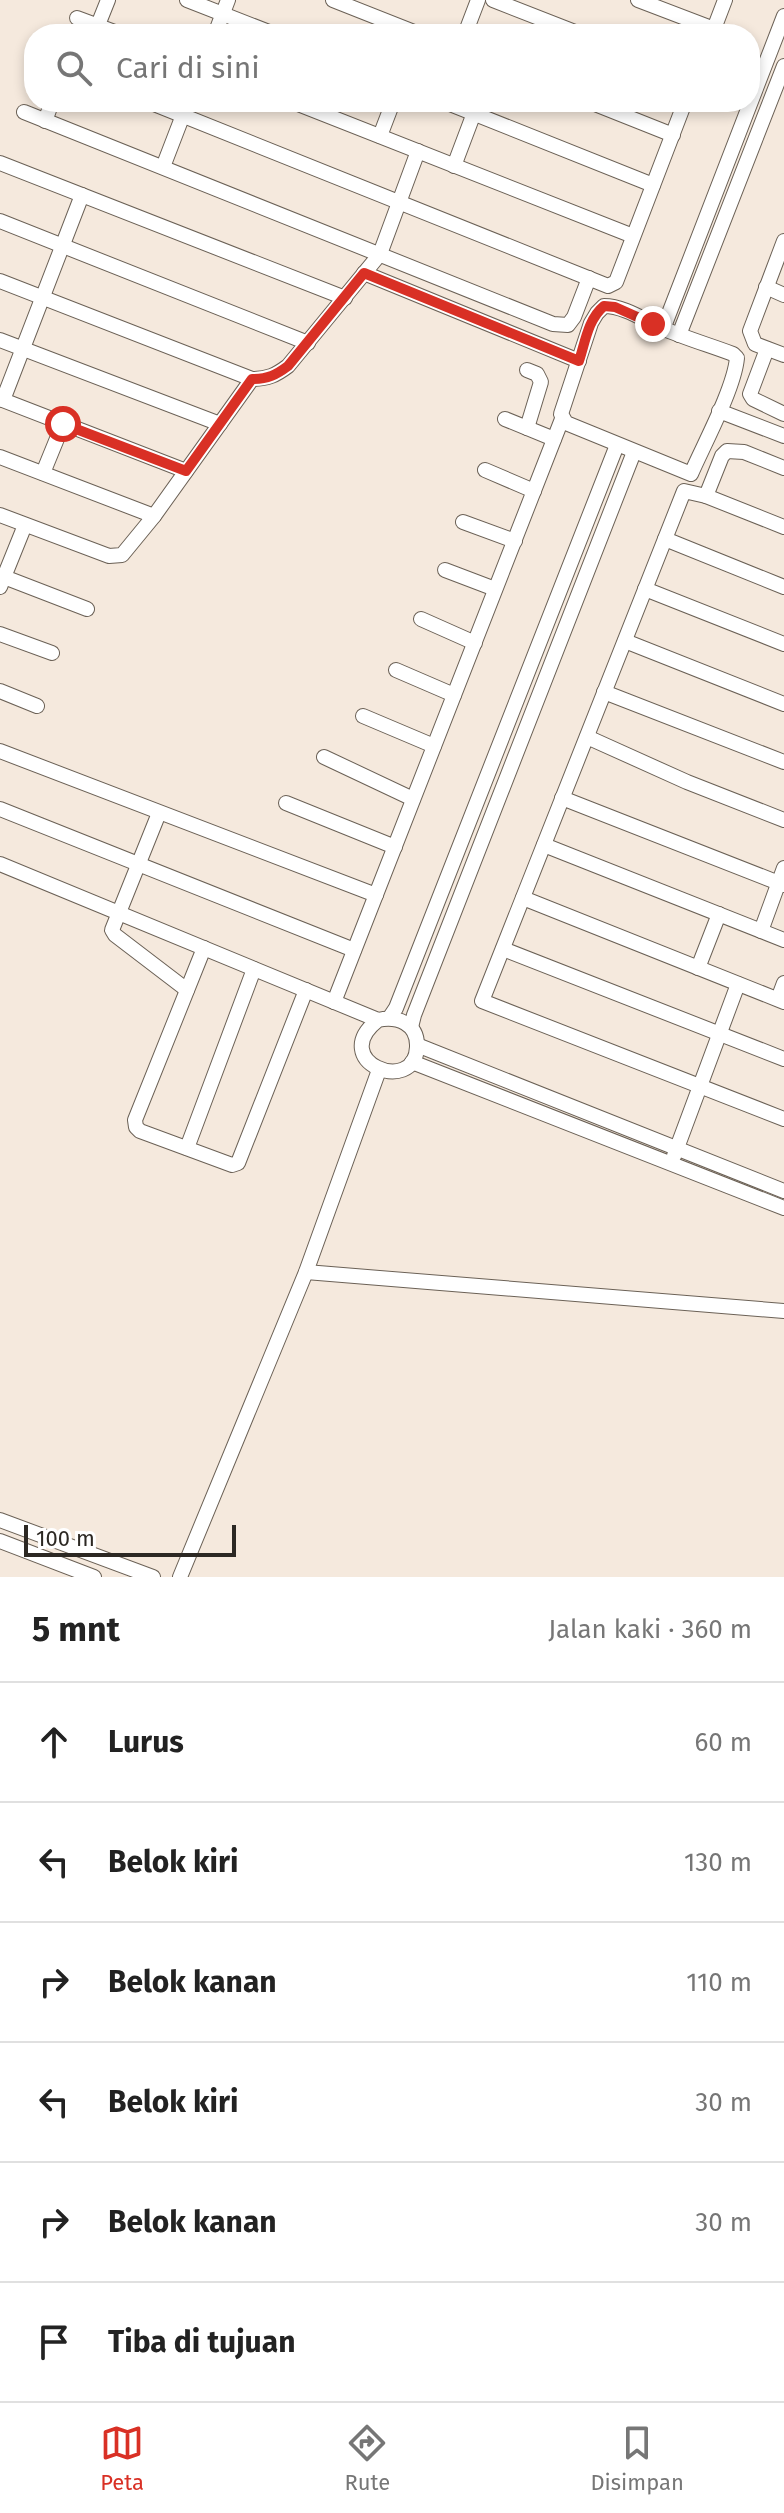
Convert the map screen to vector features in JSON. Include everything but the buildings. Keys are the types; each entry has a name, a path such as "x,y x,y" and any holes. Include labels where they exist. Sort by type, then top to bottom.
{"street":[{"path":"98,24 108,0"},
{"path":"187,0 225,7 256,24"},
{"path":"333,0 394,24"},
{"path":"469,24 478,0"},
{"path":"493,0 554,24"},
{"path":"638,0 694,24"},
{"path":"716,24 725,0"},
{"path":"760,77 784,16"},
{"path":"77,18 95,24"},
{"path":"679,335 782,71 763,69"},
{"path":"24,112 553,324 568,325 589,278"},
{"path":"45,121 48,112"},
{"path":"163,167 185,112"},
{"path":"193,112 399,202 608,286 615,284 681,112"},
{"path":"319,112 633,236"},
{"path":"380,136 389,112"},
{"path":"615,112 673,135"},
{"path":"663,329 746,112"},
{"path":"454,166 474,113 653,185"},
{"path":"0,281 252,379 266,379 288,366 380,254 418,151"},
{"path":"0,163 345,298"},
{"path":"82,195 1,400 186,471"},
{"path":"0,221 308,343"},
{"path":"784,241 750,331 753,342 784,355"},
{"path":"364,273 579,361"},
{"path":"766,287 784,295"},
{"path":"334,1002 562,419 561,414 591,323 597,313 604,306 622,310 737,358 719,411 691,474 562,419"},
{"path":"0,340 220,424"},
{"path":"767,349 750,394 753,399 784,414"},
{"path":"527,370 539,376 541,382 527,428"},
{"path":"0,515 117,557 125,552 154,516 252,379"},
{"path":"719,411 784,436"},
{"path":"505,419 554,439"},
{"path":"43,473 63,424"},
{"path":"617,445 396,1008 368,1028 363,1039 363,1052 369,1063 379,1070 391,1073 412,1062 417,1045 411,1027 414,1015 634,452"},
{"path":"706,496 725,452 744,452 784,468"},
{"path":"0,457 154,516"},
{"path":"485,470 534,491"},
{"path":"784,527 706,496 684,491 482,1001 784,1119"},
{"path":"463,522 515,541"},
{"path":"25,525 2,582 87,609"},
{"path":"665,539 784,587"},
{"path":"445,570 495,589"},
{"path":"645,589 784,644"},
{"path":"421,619 475,643"},
{"path":"0,634 52,653"},
{"path":"625,641 784,704"},
{"path":"396,670 454,695"},
{"path":"0,691 37,706"},
{"path":"604,692 784,762"},
{"path":"363,716 434,746"},
{"path":"587,737 687,782 784,820"},
{"path":"0,751 376,895"},
{"path":"324,757 413,799"},
{"path":"562,798 781,884"},
{"path":"286,803 395,847"},
{"path":"0,809 354,950"},
{"path":"159,813 112,926 115,935 187,990"},
{"path":"544,845 784,940"},
{"path":"0,864 334,1002 384,1019 402,1020 411,1027"},
{"path":"761,931 781,884 784,868"},
{"path":"523,898 781,1001 784,983"},
{"path":"698,968 719,914"},
{"path":"204,948 135,1122 140,1131 232,1165 238,1163 306,990"},
{"path":"503,949 784,1059"},
{"path":"187,1148 254,969"},
{"path":"674,1156 738,984"},
{"path":"417,1045 674,1156 784,1208"},
{"path":"412,1062 674,1156 784,1191"},
{"path":"180,1577 306,1272 379,1070"},
{"path":"306,1272 784,1311"},
{"path":"0,1520 153,1577"},
{"path":"0,1541 94,1577"}],"route":[{"path":"63,424 186,471 252,379 266,379 288,366 364,273 579,361 591,323 604,306 615,307 653,324"}]}
